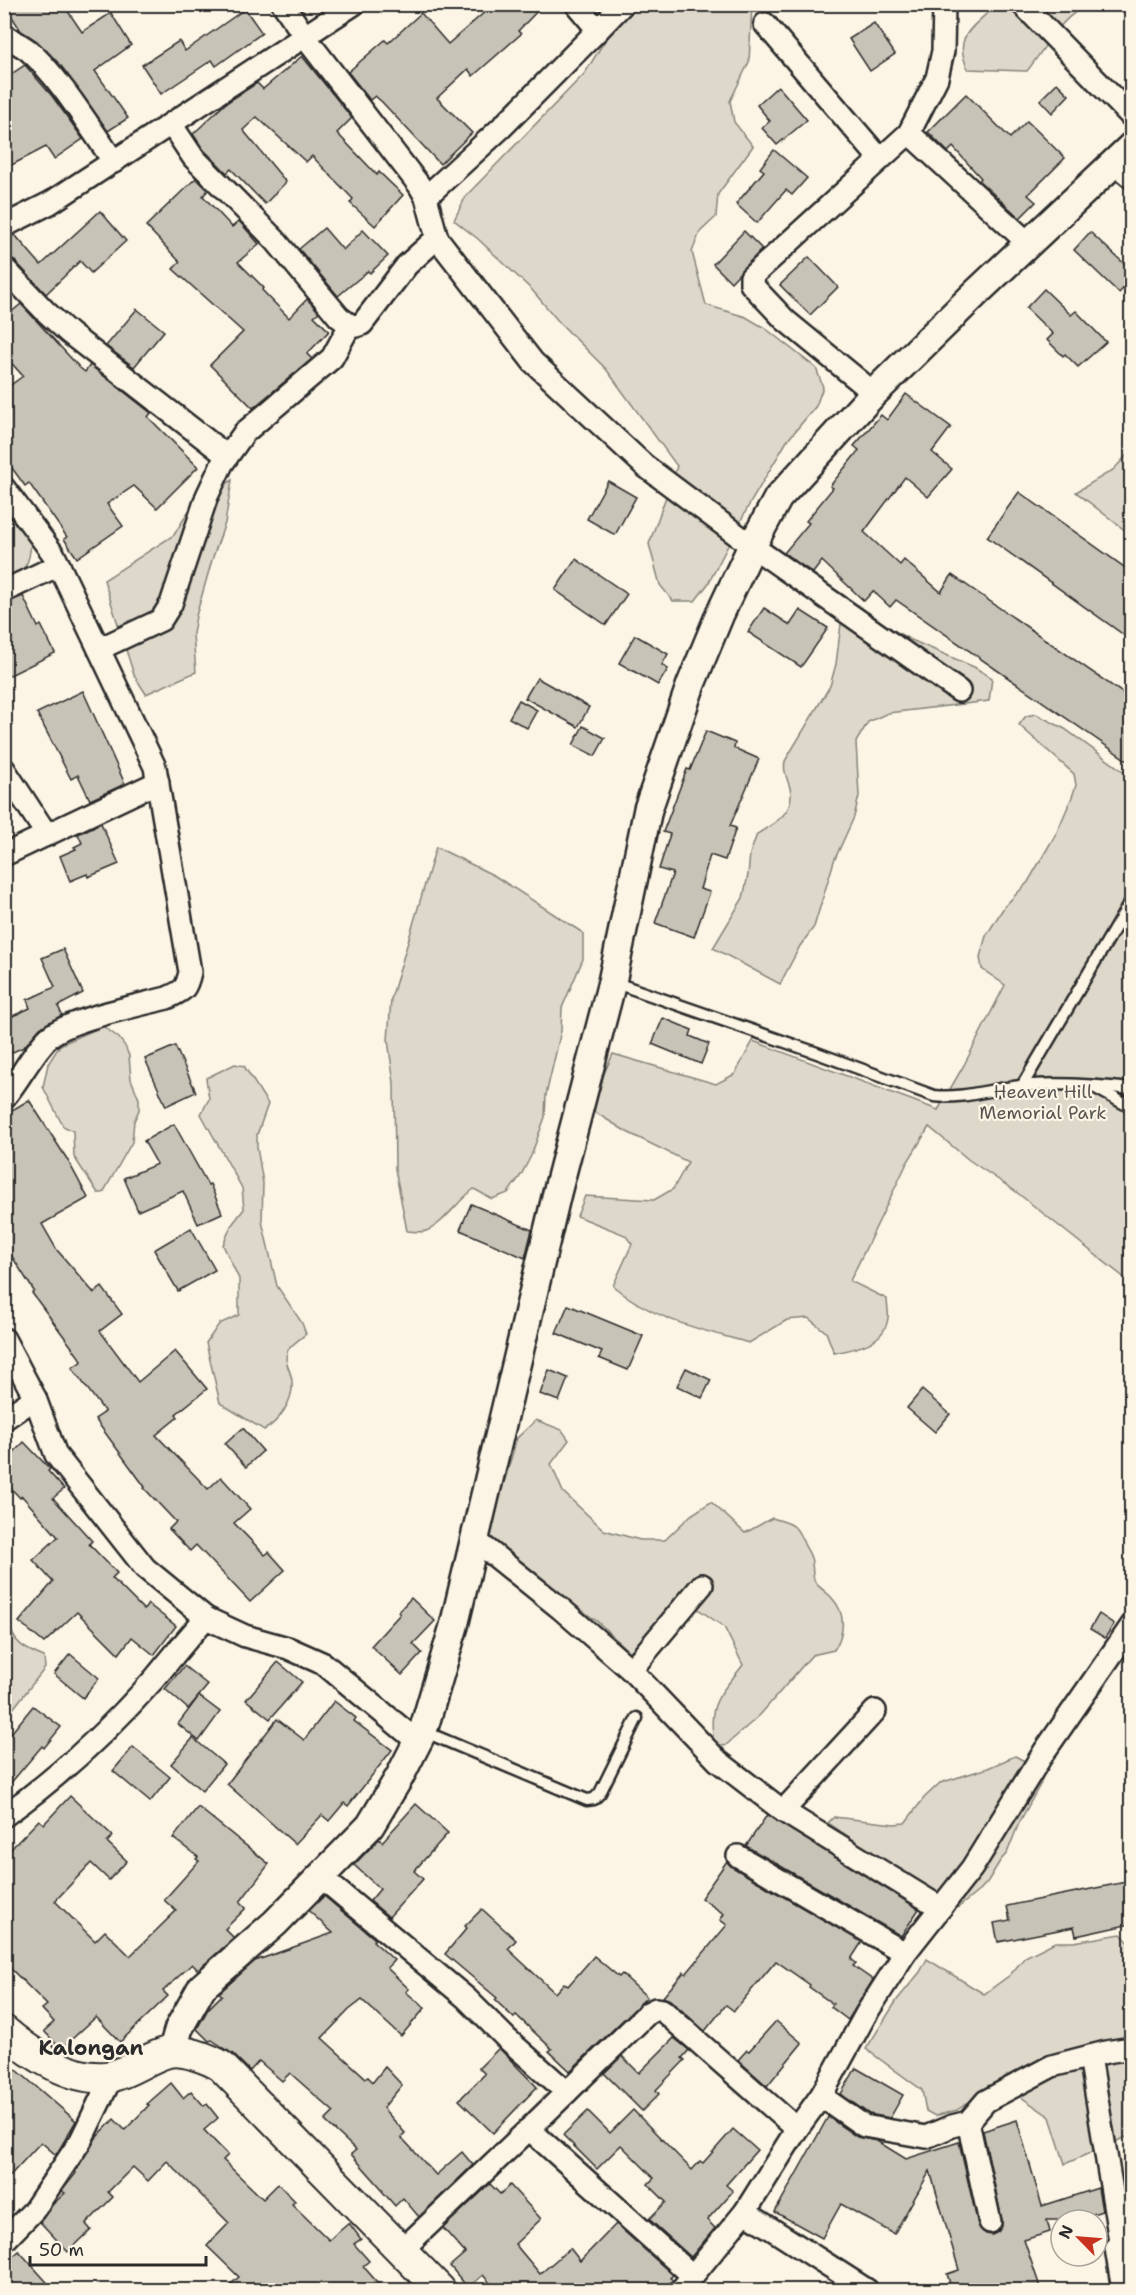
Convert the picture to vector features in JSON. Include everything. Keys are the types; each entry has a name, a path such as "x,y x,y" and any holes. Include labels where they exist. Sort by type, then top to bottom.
{"main road":[{"path":"4,2031 51,2063 88,2077 112,2076 172,2052 206,2057 220,2066 440,2290"}],"street":[{"path":"283,4 305,37 426,197 437,238 533,362 645,466 752,546 959,691"},
{"path":"4,226 50,203 354,4"},
{"path":"576,4 598,30"},
{"path":"426,197 501,128 623,4"},
{"path":"874,393 785,320 751,284 751,277 909,133 937,78 943,51 944,4"},
{"path":"1022,4 1131,117"},
{"path":"765,24 880,159"},
{"path":"4,34 39,62 68,97 114,162"},
{"path":"171,124 193,157 275,240 339,317 350,325 362,324 406,265 437,238"},
{"path":"909,133 1028,243"},
{"path":"172,2052 179,2028 202,1987 275,1923 370,1826 420,1737 454,1626 557,1193 623,938 648,809 691,684 752,546 778,498 874,393 1028,243 1126,162"},
{"path":"4,268 69,333 227,456"},
{"path":"99,649 161,620 171,604 182,575 207,496 227,456 244,433 332,358 350,325"},
{"path":"4,488 59,565 155,767 189,955 190,972 187,987 167,998 80,1022 50,1035 4,1098"},
{"path":"4,591 59,565"},
{"path":"4,769 47,835"},
{"path":"4,855 158,782"},
{"path":"4,1339 35,1398 56,1455 145,1568 206,1618 245,1636 288,1648 324,1664 420,1737"},
{"path":"4,1419 35,1398"},
{"path":"474,1539 560,1608 631,1670 718,1761 783,1811 941,1908"},
{"path":"631,1670 702,1585"},
{"path":"4,1816 54,1778 91,1744 155,1678 206,1618"},
{"path":"530,2129 687,2283 745,2212 797,2129 821,2096 866,2014 905,1953 972,1869 1044,1752 1131,1625"},
{"path":"783,1811 875,1711"},
{"path":"738,1856 905,1953"},
{"path":"321,1877 466,1998 506,2038 567,2092"},
{"path":"401,2250 530,2129 648,2013 656,2009 662,2010 797,2129"},
{"path":"821,2096 864,2127 926,2137 968,2122 986,2101 1052,2066 1131,2048"},
{"path":"1090,2056 1126,2239 1116,2248 1123,2290"},
{"path":"4,2241 34,2210 81,2140 112,2076"},
{"path":"968,2122 990,2222"},
{"path":"745,2212 867,2290"}],"lane":[{"path":"1022,1086 1131,899"},
{"path":"612,982 934,1096 952,1098 1022,1086 1091,1085 1131,1089"},
{"path":"1091,1085 1131,1108"},
{"path":"420,1737 587,1800 600,1793 637,1718"}],"green space":[{"path":"597,5 752,5 749,62 730,101 734,122 753,146 718,194 716,217 700,232 692,252 706,305 746,317 765,328 816,368 823,387 816,406 787,441 749,505 708,584 695,601 673,601 660,585 649,544 677,466 606,369 559,322 532,290 478,239 454,220 466,196 585,73 610,32"},
{"path":"995,5 1089,5 1070,16 1062,24 1027,71 968,69 962,47 964,39"},
{"path":"1131,451 1131,535 1076,492 1113,470"},
{"path":"232,480 225,523 196,616 193,634 196,672 146,694 134,675 104,580 174,535 188,512"},
{"path":"4,505 31,541 25,566 17,574 4,581"},
{"path":"855,608 909,639 974,667 992,678 989,701 888,713 868,722 856,742 859,796 854,817 834,861 814,927 800,946 780,984 713,948 743,898 750,854 757,834 782,816 790,804 791,796 785,761 830,686 836,664 841,624"},
{"name":"Heaven Hill Memorial Park","path":"1036,714 1065,729 1131,777 1131,1283 1015,1191 969,1160 929,1127 907,1163 850,1281 887,1299 886,1327 868,1344 834,1353 826,1332 808,1318 787,1320 749,1343 678,1322 628,1298 613,1286 632,1244 625,1235 577,1216 585,1196 654,1200 673,1189 688,1162 627,1132 588,1108 613,1054 716,1084 735,1074 753,1041 938,1110 1005,985 982,969 980,957 986,936 1004,907 1028,882 1057,832 1076,785 1074,774 1019,725 1026,716"},
{"path":"436,847 495,876 583,933 583,959 562,1008 561,1031 546,1095 545,1117 531,1156 521,1175 508,1193 492,1199 474,1189 439,1223 426,1231 419,1232 407,1231 395,1169 394,1083 388,1040 391,999"},
{"path":"103,1026 119,1038 125,1046 129,1056 131,1079 139,1099 139,1110 134,1121 132,1142 103,1193 98,1193 74,1157 73,1131 63,1126 43,1087 48,1064 60,1045"},
{"path":"235,1064 244,1066 268,1104 257,1135 263,1183 262,1221 277,1286 302,1323 306,1334 286,1354 292,1382 288,1403 275,1422 264,1430 220,1403 206,1343 219,1324 239,1315 239,1279 223,1245 231,1226 244,1209 242,1188 201,1114 209,1099 206,1078"},
{"path":"536,1420 562,1430 569,1440 551,1464 563,1492 604,1530 640,1540 665,1540 691,1515 711,1502 745,1533 772,1518 790,1524 799,1533 811,1559 815,1582 832,1598 840,1610 842,1630 838,1644 834,1650 812,1655 760,1715 725,1746 714,1743 712,1718 714,1708 722,1692 743,1665 724,1627 685,1600 629,1652 598,1622 503,1552 480,1530 504,1483 517,1438"},
{"path":"5,1592 12,1604 10,1622 13,1635 21,1645 44,1657 45,1668 5,1719"},
{"path":"1015,1756 1044,1771 1041,1783 1019,1823 1007,1853 988,1881 939,1923 911,1878 828,1823 834,1817 894,1824 905,1823 924,1798 940,1783 988,1768"},
{"path":"1121,1934 1131,1945 1131,1968 1128,1973 1132,1999 1131,2135 1065,2164 1050,2117 999,2082 957,2110 935,2116 926,2111 922,2090 866,2049 897,2000 920,1972 927,1959 984,1994 1010,1975 1025,1957 1055,1942 1074,1942"}],"building":[{"path":"4,4 63,4 82,32 111,13 131,45 95,71 128,118 108,131 61,66 37,41 21,31"},
{"path":"494,4 544,4 518,31 521,34 473,76 468,69 437,98 472,133 440,164 382,102 375,96 370,100 348,72 385,40 388,43 421,13 448,44"},
{"path":"245,9 262,33 216,66 212,60 161,94 142,65 179,41 185,51"},
{"path":"874,23 895,54 870,71 849,39"},
{"path":"302,56 352,118 337,133 377,175 379,172 403,195 375,226 350,203 353,199 312,156 306,162 257,117 243,130 286,182 265,204 231,169 227,173 203,149 193,134 226,103 257,83 263,89"},
{"path":"25,65 52,96 83,139 54,159 46,147 4,169 4,79"},
{"path":"1057,83 1069,95 1052,113 1040,100"},
{"path":"778,86 807,120 777,145 762,128 770,121 757,105"},
{"path":"966,94 1010,138 1027,121 1065,158 1028,195 1036,202 1020,218 979,181 981,178 953,147 948,152 928,132"},
{"path":"774,150 807,178 792,195 786,190 757,223 736,204 764,171 760,168"},
{"path":"196,178 208,190 203,196 232,227 239,221 259,244 238,262 264,288 262,290 289,318 307,299 319,312 314,316 329,331 307,354 312,359 253,408 210,365 243,332 173,269 180,262 146,226"},
{"path":"100,211 126,241 91,273 80,261 46,294 13,259 4,256 4,239 15,235 41,265"},
{"path":"324,228 343,250 363,230 388,256 370,273 368,271 338,296 299,249"},
{"path":"744,231 762,249 731,282 713,264"},
{"path":"1090,232 1131,270 1131,280 1119,293 1074,250"},
{"path":"809,257 838,287 810,315 780,285"},
{"path":"1044,289 1071,315 1076,311 1106,342 1078,367 1047,340 1053,334 1026,308"},
{"path":"21,304 80,368 85,372 90,365 151,413 148,417 198,467 157,508 134,486 107,504 123,526 77,558 64,539 67,537 29,483 25,486 4,457 4,390 23,376 4,355 4,318"},
{"path":"137,309 164,331 134,367 106,346"},
{"path":"906,394 951,427 932,452 952,469 928,497 905,477 864,532 900,565 904,560 941,592 952,575 1131,699 1131,763 896,600 890,607 873,591 864,601 822,561 813,573 784,553 809,523 806,521 833,488 830,486 859,450 854,446 881,415 887,420"},
{"path":"608,481 636,497 615,535 587,519"},
{"path":"1019,492 1131,572 1131,640 987,537"},
{"path":"576,559 627,594 606,625 555,590"},
{"path":"23,596 38,627 41,625 55,653 4,678 4,604"},
{"path":"764,608 790,625 800,610 828,628 801,667 748,632"},
{"path":"635,635 668,654 662,665 668,669 658,685 619,663"},
{"path":"537,678 589,707 578,727 525,698"},
{"path":"83,691 125,784 90,800 78,775 71,779 37,713"},
{"path":"519,700 537,710 527,728 509,718"},
{"path":"583,726 605,738 595,756 573,745"},
{"path":"706,731 735,743 734,748 759,759 730,826 736,828 725,860 710,855 700,889 710,892 694,937 655,923 673,873 659,869 670,834 663,832 687,769 690,770"},
{"path":"101,823 119,864 88,877 87,874 70,881 60,856 76,849 74,847 82,843 78,834"},
{"path":"63,949 83,993 58,1006 62,1015 40,1028 24,1047 4,1056 4,1020 30,1008 27,1000 55,987 42,958"},
{"path":"663,1018 692,1030 690,1036 709,1044 701,1064 652,1044"},
{"path":"175,1046 196,1092 166,1106 145,1059"},
{"path":"29,1100 67,1159 88,1198 42,1224 57,1250 94,1293 102,1287 122,1314 100,1331 138,1382 175,1351 207,1389 176,1414 178,1417 156,1435 208,1489 221,1477 250,1509 234,1523 265,1555 269,1552 285,1570 250,1602 196,1545 190,1551 169,1529 176,1522 144,1488 95,1419 105,1412 72,1368 82,1361 32,1293 34,1291 4,1244 4,1115"},
{"path":"174,1124 208,1185 210,1184 222,1213 198,1224 183,1191 138,1211 124,1178 157,1164 144,1141"},
{"path":"471,1204 532,1230 525,1258 460,1230"},
{"path":"191,1228 215,1270 178,1291 154,1250"},
{"path":"568,1305 643,1336 628,1370 599,1358 602,1352 556,1333"},
{"path":"686,1368 711,1380 702,1398 677,1386"},
{"path":"549,1370 568,1378 559,1401 540,1394"},
{"path":"922,1390 950,1414 935,1432 907,1408"},
{"path":"243,1428 263,1451 246,1467 225,1444"},
{"path":"24,1442 50,1469 48,1471 64,1489 53,1498 92,1541 89,1544 117,1573 112,1578 144,1610 148,1604 176,1626 154,1655 132,1637 119,1654 77,1612 44,1643 19,1622 53,1582 33,1560 58,1537 22,1496 20,1498 4,1481 4,1462"},
{"path":"411,1598 435,1621 413,1644 422,1653 402,1675 371,1646"},
{"path":"1099,1614 1114,1624 1105,1638 1090,1629"},
{"path":"70,1654 99,1678 83,1698 54,1674"},
{"path":"278,1662 302,1682 270,1719 246,1700"},
{"path":"184,1666 208,1685 188,1709 165,1689"},
{"path":"199,1696 220,1712 199,1741 178,1724"},
{"path":"334,1701 356,1718 354,1721 392,1750 348,1806 344,1803 329,1821 322,1815 295,1844 227,1784 277,1719 304,1740"},
{"path":"33,1706 61,1727 4,1791 4,1742"},
{"path":"193,1738 224,1764 202,1791 171,1764"},
{"path":"133,1747 170,1777 150,1802 113,1771"},
{"path":"70,1796 113,1836 107,1842 127,1861 109,1880 91,1863 55,1901 95,1941 105,1931 130,1956 176,1911 164,1900 199,1861 196,1859 198,1857 173,1838 198,1807 269,1864 240,1902 246,1908 225,1929 234,1938 198,1970 192,1964 163,1991 168,1996 120,2042 96,2017 61,2049 44,2031 54,2022 42,2009 47,2005 4,1962 4,1856 39,1820 44,1824"},
{"path":"416,1804 448,1833 414,1871 423,1879 389,1917 370,1901 380,1889 354,1865 379,1839 382,1842"},
{"path":"767,1815 919,1909 901,1936 746,1846"},
{"path":"727,1861 732,1867 862,1942 851,1959 856,1963 853,1966 873,1980 848,2020 831,2007 833,2004 809,1987 810,1985 776,1961 734,2011 726,2005 705,2031 670,2000 663,1997 684,1972 686,1974 727,1925 720,1920 724,1914 701,1898"},
{"path":"1131,1881 1131,1924 1076,1936 1074,1927 998,1942 994,1923 1010,1920 1007,1906"},
{"path":"324,1896 375,1939 373,1941 394,1960 387,1968 409,1989 406,1992 425,2008 401,2036 362,2000 322,2038 366,2078 368,2077 373,2082 385,2067 402,2085 383,2108 405,2133 401,2137 436,2175 462,2152 473,2165 419,2217 403,2198 395,2206 351,2154 356,2150 325,2121 334,2112 290,2073 282,2081 259,2061 250,2071 233,2054 212,2040 209,2041 197,2029 208,2009 222,1995 219,1993 255,1961 333,1933 309,1911"},
{"path":"482,1909 516,1940 508,1949 555,1993 564,1983 568,1986 594,1956 619,1977 622,1974 647,1997 570,2071 549,2051 552,2049 516,2015 514,2018 495,2000 497,1998 445,1954 467,1928 465,1926"},
{"path":"776,2021 802,2043 767,2086 738,2060"},
{"path":"674,2038 689,2050 682,2058 685,2060 656,2090 659,2094 642,2111 604,2073 622,2056 639,2073"},
{"path":"499,2048 537,2087 493,2133 459,2100 485,2074 479,2068"},
{"path":"4,2059 76,2121 56,2155 41,2142 4,2182"},
{"path":"856,2068 903,2095 890,2118 869,2114 841,2094"},
{"path":"171,2083 183,2098 191,2091 204,2106 207,2104 218,2118 204,2130 228,2155 223,2160 263,2199 278,2184 295,2201 292,2204 329,2240 349,2223 361,2239 354,2244 369,2261 363,2266 384,2290 224,2290 239,2277 207,2246 229,2223 167,2161 148,2181 133,2167 108,2192 113,2197 86,2224 91,2230 68,2252 40,2222 53,2204 65,2193 62,2191 76,2173 96,2138 114,2119 125,2130 149,2105 147,2104"},
{"path":"633,2110 692,2170 700,2161 703,2163 733,2129 757,2150 726,2185 733,2191 707,2220 715,2228 691,2257 649,2219 666,2202 648,2184 654,2178 621,2145 597,2169 563,2135 588,2111 610,2133"},
{"path":"828,2117 857,2137 877,2141 906,2159 959,2142 978,2225 986,2234 992,2235 998,2232 1002,2226 1002,2220 983,2131 1017,2120 1042,2206 1098,2188 1101,2208 1049,2208 1049,2220 1047,2220 1049,2232 1024,2240 1040,2287 1030,2290 952,2290 947,2274 959,2270 930,2171 894,2234 841,2204 822,2238 775,2212"},
{"path":"490,2184 500,2194 510,2185 541,2219 515,2244 540,2274 570,2248 580,2261 616,2224 673,2275 670,2278 673,2280 663,2290 496,2290 483,2275 468,2288 450,2266 465,2253 443,2228"},
{"path":"19,2251 54,2290 4,2290 4,2264"}],"district":[{"name":"Kalongan","path":"91,2048"}]}
